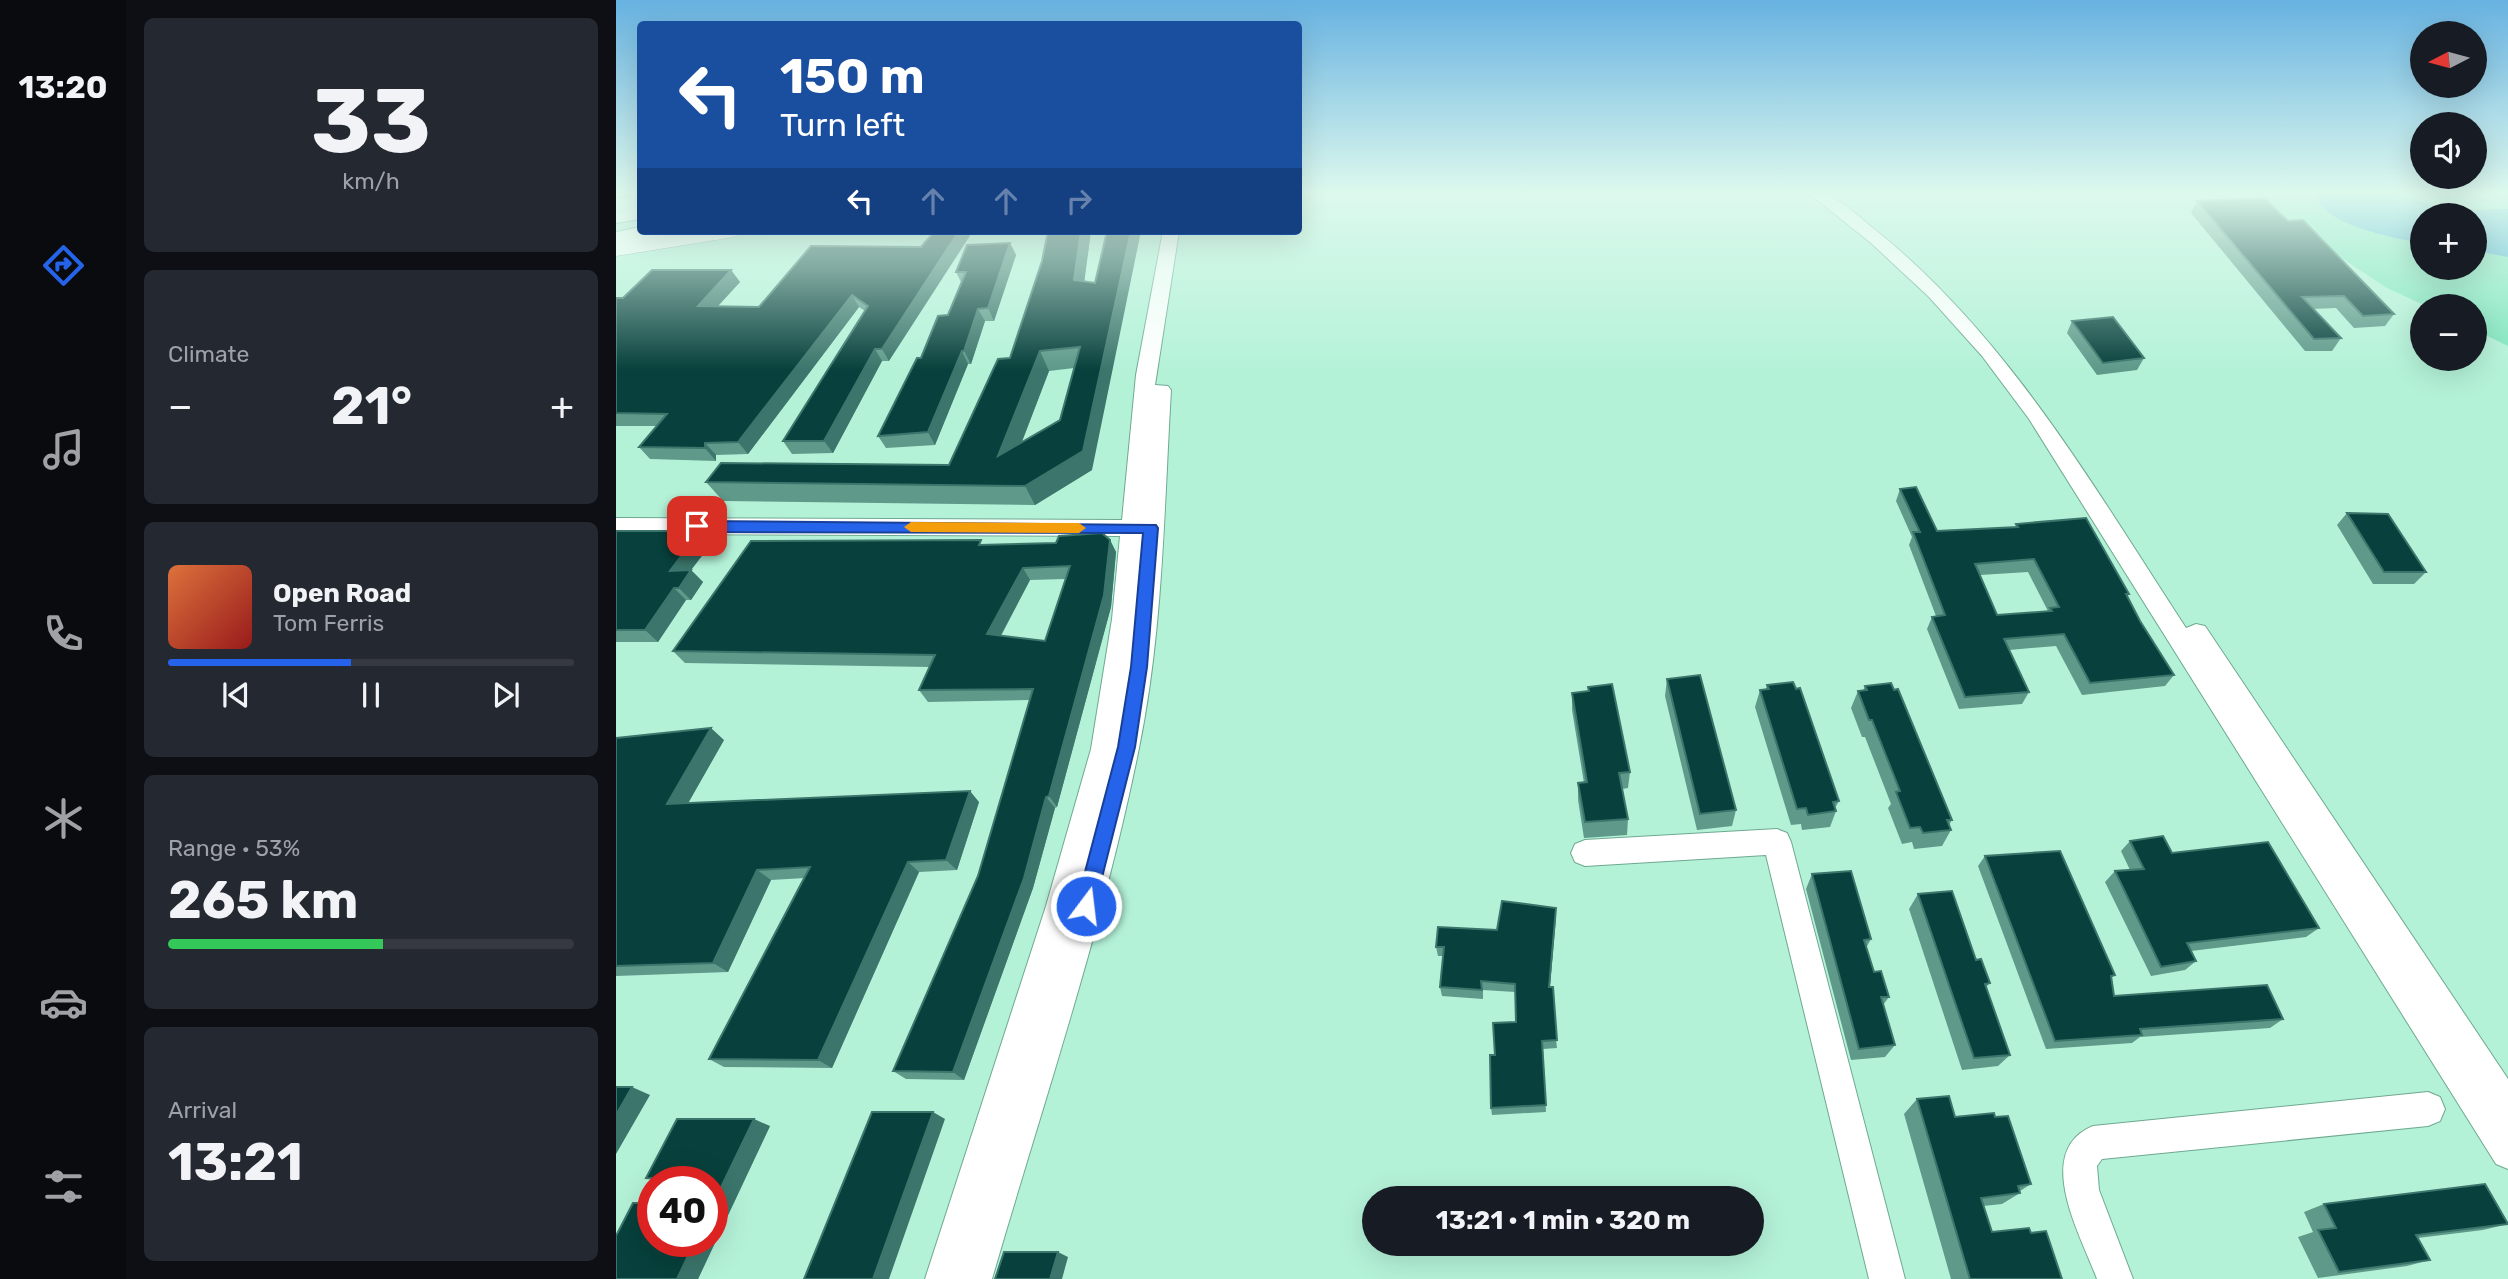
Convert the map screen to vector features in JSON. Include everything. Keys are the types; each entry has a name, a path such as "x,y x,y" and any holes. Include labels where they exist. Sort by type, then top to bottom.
{"street":[{"path":"974,1279 1112,811 1126,747 1139,667 1146,375 1168,251"},
{"path":"943,1279 1088,812 1104,749 1141,535 1182,251"},
{"path":"1891,251 1925,280 1978,337 2013,381 2508,1152"},
{"path":"1907,251 1937,277 2020,368 2053,414 2508,1109"},
{"path":"616,526 1141,535"},
{"path":"616,540 1141,535"},
{"path":"1585,853 1777,842 1887,1279"},
{"path":"2115,1279 2081,1191 2079,1161 2094,1143 2428,1109"}],"green space":[{"path":"2331,251 2410,251 2410,280 2487,280 2487,251 2508,251 2508,346 2487,336 2487,294 2410,294 2410,299 2387,288"}],"water":[{"path":"2487,251 2508,251 2508,257 2487,253"}],"building":[{"path":"807,251 946,251 882,349 875,349 824,441 783,441 868,306 852,295 738,442 705,443 705,448 639,447 667,414 616,413 616,298 623,298 652,270 731,270 698,306 759,307"},
{"path":"965,251 1007,251 988,308 978,309 964,351 928,432 878,436 917,358 921,358 938,316 948,315 966,272 956,272"},
{"path":"1044,251 1078,251 1074,280 1095,283 1102,251 1127,251 1083,451 1025,486 706,482 721,463 949,465 998,359 1010,358","holes":["1080,347 1060,420 998,456 1040,351"]},
{"path":"2239,251 2333,251 2394,314 2363,316 2344,296 2302,297 2341,338 2314,339"},
{"path":"2113,317 2144,358 2103,363 2072,321"},
{"path":"1916,487 1937,531 2018,527 2016,524 2086,518 2129,594 2126,594 2140,621 2174,675 2090,683 2064,634 2004,639 2029,692 1965,697 1932,617 1945,615 1913,532 1920,532 1900,489","holes":["2034,559 2059,607 2050,608 2052,611 1997,615 1975,564"]},
{"path":"2347,513 2388,514 2426,572 2384,572"},
{"path":"616,531 700,531 670,571 691,570 679,588 674,588 645,630 616,630"},
{"path":"1102,533 1110,540 1104,595 1024,878 953,1072 893,1071 978,876 1033,689 919,690 935,655 673,651 751,541 981,540 979,545 1056,543 1059,536","holes":["1070,566 1045,641 987,634 1023,568"]},
{"path":"1700,675 1736,810 1700,814 1667,679"},
{"path":"1793,682 1796,689 1800,688 1839,801 1833,802 1836,811 1808,815 1806,808 1797,809 1760,690 1769,689 1767,685"},
{"path":"1891,683 1894,690 1898,689 1952,820 1947,820 1951,830 1923,833 1920,827 1910,828 1896,792 1900,791 1858,691 1867,690 1865,686"},
{"path":"1612,684 1630,772 1619,773 1628,819 1585,822 1578,783 1587,782 1572,693 1589,691 1588,687"},
{"path":"711,728 667,804 970,791 946,860 908,862 818,1060 709,1059 810,867 757,870 713,963 616,966 616,738"},
{"path":"2163,836 2172,853 2268,842 2319,928 2187,943 2196,961 2161,967 2115,871 2144,869 2130,841"},
{"path":"2060,851 2115,975 2111,976 2114,996 2267,985 2283,1019 2140,1029 2142,1035 2055,1041 1985,856"},
{"path":"1851,871 1871,939 1864,940 1874,972 1881,971 1889,997 1881,997 1895,1045 1859,1049 1812,874"},
{"path":"1952,891 1976,960 1981,959 1990,983 1985,984 2010,1055 1974,1058 1918,894"},
{"path":"1502,901 1556,908 1549,987 1553,987 1557,1040 1542,1041 1546,1105 1491,1108 1490,1055 1495,1055 1493,1023 1516,1022 1515,984 1481,981 1482,990 1440,987 1444,947 1436,947 1438,927 1497,930"},
{"path":"616,1087 632,1087 616,1115"},
{"path":"1949,1096 1955,1117 1994,1113 1995,1117 2008,1116 2031,1184 2018,1186 2020,1193 1981,1198 1992,1232 2029,1228 2031,1233 2046,1231 2062,1279 1970,1279 1917,1099"},
{"path":"872,1112 933,1112 873,1279 804,1279"},
{"path":"677,1119 754,1119 728,1173 728,1166 652,1166"},
{"path":"2485,1184 2508,1224 2416,1235 2430,1260 2339,1272 2318,1230 2336,1228 2324,1204"},
{"path":"633,1203 637,1203 637,1257 687,1257 677,1279 616,1279 616,1236"},
{"path":"1004,1252 1058,1252 1050,1279 995,1279"}],"slow traffic":[{"path":"911,527 1079,528"}],"route":[{"path":"697,526 1151,528 1139,667 1126,747 1086,906"}]}
